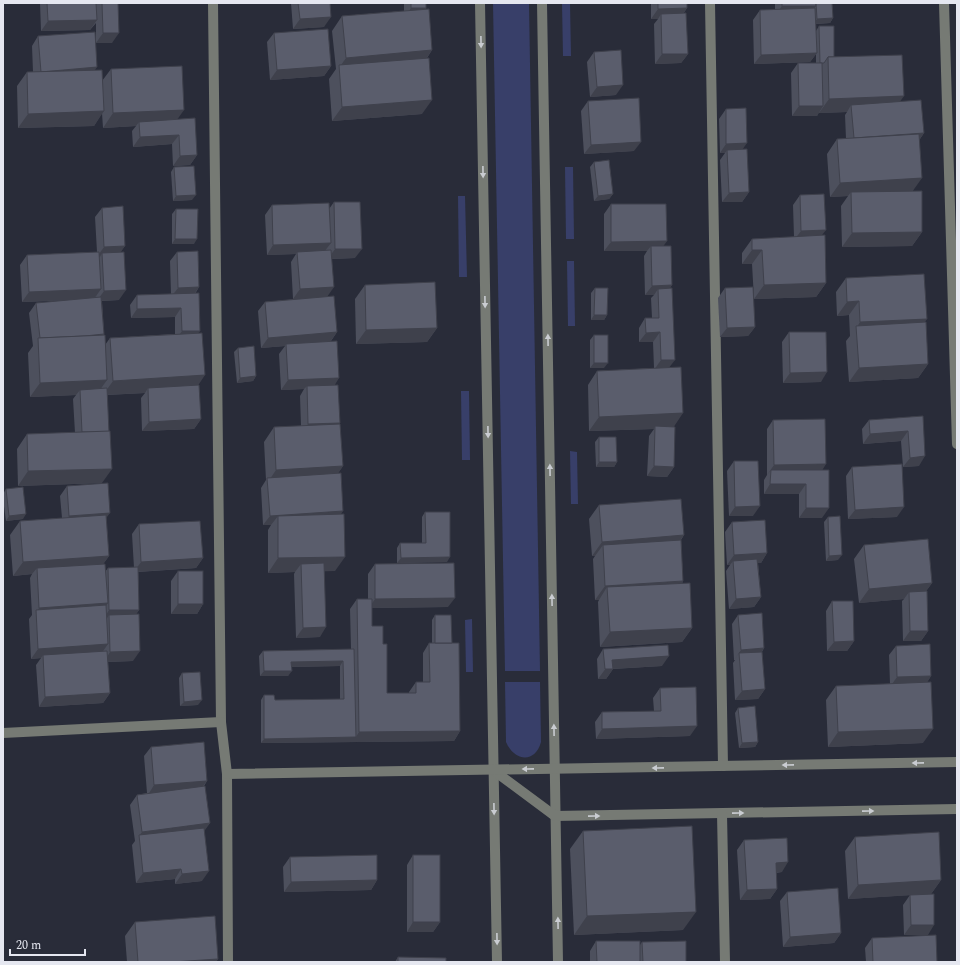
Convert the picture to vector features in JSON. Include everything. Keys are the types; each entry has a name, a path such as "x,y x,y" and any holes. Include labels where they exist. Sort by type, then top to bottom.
{"street":[{"path":"213,3 221,722 227,774 228,962"},
{"path":"480,3 497,962"},
{"path":"542,3 558,962"},
{"path":"710,3 723,766"},
{"path":"944,3 957,444"},
{"path":"3,733 221,722"},
{"path":"227,774 957,762"},
{"path":"493,770 555,816 957,809"},
{"path":"722,814 725,962"}],"shaded area":[{"path":"493,3 529,3 540,671 505,671"},
{"path":"562,3 570,3 571,56 563,56"},
{"path":"565,167 573,167 574,239 566,239"},
{"path":"458,196 465,196 467,277 459,277"},
{"path":"567,261 574,261 575,326 568,326"},
{"path":"461,391 469,391 470,460 462,460"},
{"path":"570,451 577,452 578,504 571,504"},
{"path":"472,619 473,672 466,672 465,620"},
{"path":"505,682 540,682 541,742 534,754 529,757 519,756 514,753 506,742"}],"building":[{"path":"47,3 96,3 97,20 48,21"},
{"path":"102,3 118,3 119,33 103,33"},
{"path":"298,3 330,3 331,17 300,19"},
{"path":"411,3 426,3 426,8 411,8"},
{"path":"658,3 687,3 687,8 658,9"},
{"path":"782,3 816,3 816,6 782,6"},
{"path":"816,3 832,3 833,18 817,19"},
{"path":"815,8 817,53 761,55 760,10"},
{"path":"429,9 432,50 346,58 342,16"},
{"path":"686,13 688,54 662,54 661,14"},
{"path":"819,26 834,26 834,57 828,57 824,63 820,63"},
{"path":"328,29 331,66 277,70 274,33"},
{"path":"95,32 97,67 41,72 38,36"},
{"path":"621,50 623,85 597,87 594,52"},
{"path":"902,55 904,96 829,99 828,57"},
{"path":"429,58 432,100 342,107 339,65"},
{"path":"798,63 822,63 823,106 799,106"},
{"path":"182,66 184,110 113,113 111,69"},
{"path":"102,70 104,111 28,114 27,72"},
{"path":"639,98 641,142 591,145 588,101"},
{"path":"921,100 924,133 854,138 851,105"},
{"path":"746,108 747,143 726,144 726,109"},
{"path":"195,118 197,155 180,156 179,135 140,137 139,122"},
{"path":"919,134 922,178 840,183 837,139"},
{"path":"747,149 749,192 729,193 727,150"},
{"path":"609,160 613,194 598,196 594,162"},
{"path":"194,166 196,195 176,196 174,167"},
{"path":"922,191 922,232 852,233 851,192"},
{"path":"824,194 826,230 801,231 800,195"},
{"path":"334,202 360,202 362,249 335,249"},
{"path":"329,203 331,243 273,245 272,205"},
{"path":"611,204 666,204 667,241 611,242"},
{"path":"123,206 125,246 104,247 102,208"},
{"path":"176,209 198,209 197,239 175,239"},
{"path":"825,235 826,283 764,285 762,250 752,250 752,239"},
{"path":"651,246 671,246 672,285 652,286"},
{"path":"331,250 334,287 300,289 297,252"},
{"path":"198,251 199,287 178,288 177,252"},
{"path":"99,252 101,289 29,292 27,255"},
{"path":"124,252 126,290 104,291 102,253"},
{"path":"924,274 927,319 860,322 859,301 847,302 846,278"},
{"path":"435,282 437,328 366,330 365,285"},
{"path":"753,287 755,327 727,328 725,288"},
{"path":"595,288 608,288 607,315 594,315"},
{"path":"672,288 675,360 661,360 660,332 646,333 645,318 659,318 658,289"},
{"path":"199,293 200,331 182,331 181,308 137,309 137,295"},
{"path":"334,296 337,332 268,338 265,302"},
{"path":"101,297 104,334 40,338 36,303"},
{"path":"926,322 928,364 859,368 856,326"},
{"path":"789,332 826,332 827,372 790,373"},
{"path":"202,333 205,375 113,381 110,338"},
{"path":"105,335 107,380 40,383 38,338"},
{"path":"594,335 608,335 608,363 594,363"},
{"path":"337,341 339,378 288,380 286,344"},
{"path":"254,346 256,376 240,378 238,348"},
{"path":"681,367 683,413 599,417 597,371"},
{"path":"199,385 201,419 149,422 148,388"},
{"path":"338,385 340,423 308,424 307,386"},
{"path":"107,388 109,432 82,432 80,390"},
{"path":"923,416 925,456 910,458 908,431 870,434 869,420"},
{"path":"825,419 826,464 774,465 773,420"},
{"path":"340,424 343,466 276,470 274,427"},
{"path":"655,426 675,427 674,467 654,466"},
{"path":"110,431 112,469 28,471 27,434"},
{"path":"599,437 616,437 617,462 599,462"},
{"path":"734,461 758,461 760,506 735,507"},
{"path":"902,464 904,507 855,510 852,467"},
{"path":"771,470 829,470 829,508 806,508 806,484 770,484"},
{"path":"341,473 343,511 270,516 267,478"},
{"path":"108,483 110,513 69,516 67,486"},
{"path":"23,487 26,514 9,516 6,489"},
{"path":"681,499 684,535 602,542 599,505"},
{"path":"425,512 450,512 450,557 401,558 400,543 426,543"},
{"path":"344,514 345,557 278,558 278,516"},
{"path":"106,515 109,556 23,562 20,521"},
{"path":"840,516 842,555 829,556 828,517"},
{"path":"765,520 767,553 734,555 732,522"},
{"path":"200,521 203,558 141,562 139,524"},
{"path":"928,539 932,583 869,589 864,545"},
{"path":"681,540 683,581 605,586 603,545"},
{"path":"757,559 761,597 736,599 733,561"},
{"path":"324,563 326,627 303,628 301,564"},
{"path":"454,563 455,598 375,599 375,564"},
{"path":"105,564 108,603 39,608 37,568"},
{"path":"138,567 139,610 109,610 108,568"},
{"path":"178,571 203,571 203,604 178,604"},
{"path":"690,583 692,628 610,632 607,587"},
{"path":"927,591 928,631 910,631 909,592"},
{"path":"357,599 372,599 372,626 383,626 383,644 387,644 387,693 416,693 416,682 430,682 429,643 459,643 460,731 359,732"},
{"path":"832,601 853,601 854,641 834,642"},
{"path":"106,605 108,644 38,649 36,610"},
{"path":"762,613 764,648 741,650 738,615"},
{"path":"139,614 140,651 110,652 109,615"},
{"path":"435,615 451,615 452,643 435,643"},
{"path":"930,644 931,676 897,677 896,646"},
{"path":"668,645 669,656 612,660 613,669 605,669 603,649"},
{"path":"354,649 356,737 264,739 264,695 274,695 275,700 344,699 343,661 291,662 292,671 264,671 263,651"},
{"path":"107,651 110,693 45,697 43,655"},
{"path":"762,652 765,689 742,691 739,653"},
{"path":"200,672 202,700 184,702 182,673"},
{"path":"931,682 933,729 838,732 836,686"},
{"path":"696,687 697,726 602,729 602,712 661,711 660,688"},
{"path":"755,706 758,742 742,743 738,708"},
{"path":"204,742 207,781 154,785 151,747"},
{"path":"205,786 210,823 142,832 137,795"},
{"path":"692,826 696,912 587,916 583,831"},
{"path":"204,828 209,871 182,874 181,869 143,873 139,835"},
{"path":"939,832 941,880 858,885 855,837"},
{"path":"787,838 788,862 776,863 777,889 747,890 744,840"},
{"path":"377,855 377,880 291,882 290,857"},
{"path":"413,855 440,855 440,922 413,922"},
{"path":"838,888 841,933 790,937 787,892"},
{"path":"934,894 934,925 911,925 910,895"},
{"path":"215,916 218,959 172,962 138,962 135,922"},
{"path":"936,935 937,962 873,962 872,938"},
{"path":"596,941 640,941 640,962 597,962"},
{"path":"686,941 686,962 643,962 642,942"},
{"path":"398,957 446,958 446,962 398,962"}]}
